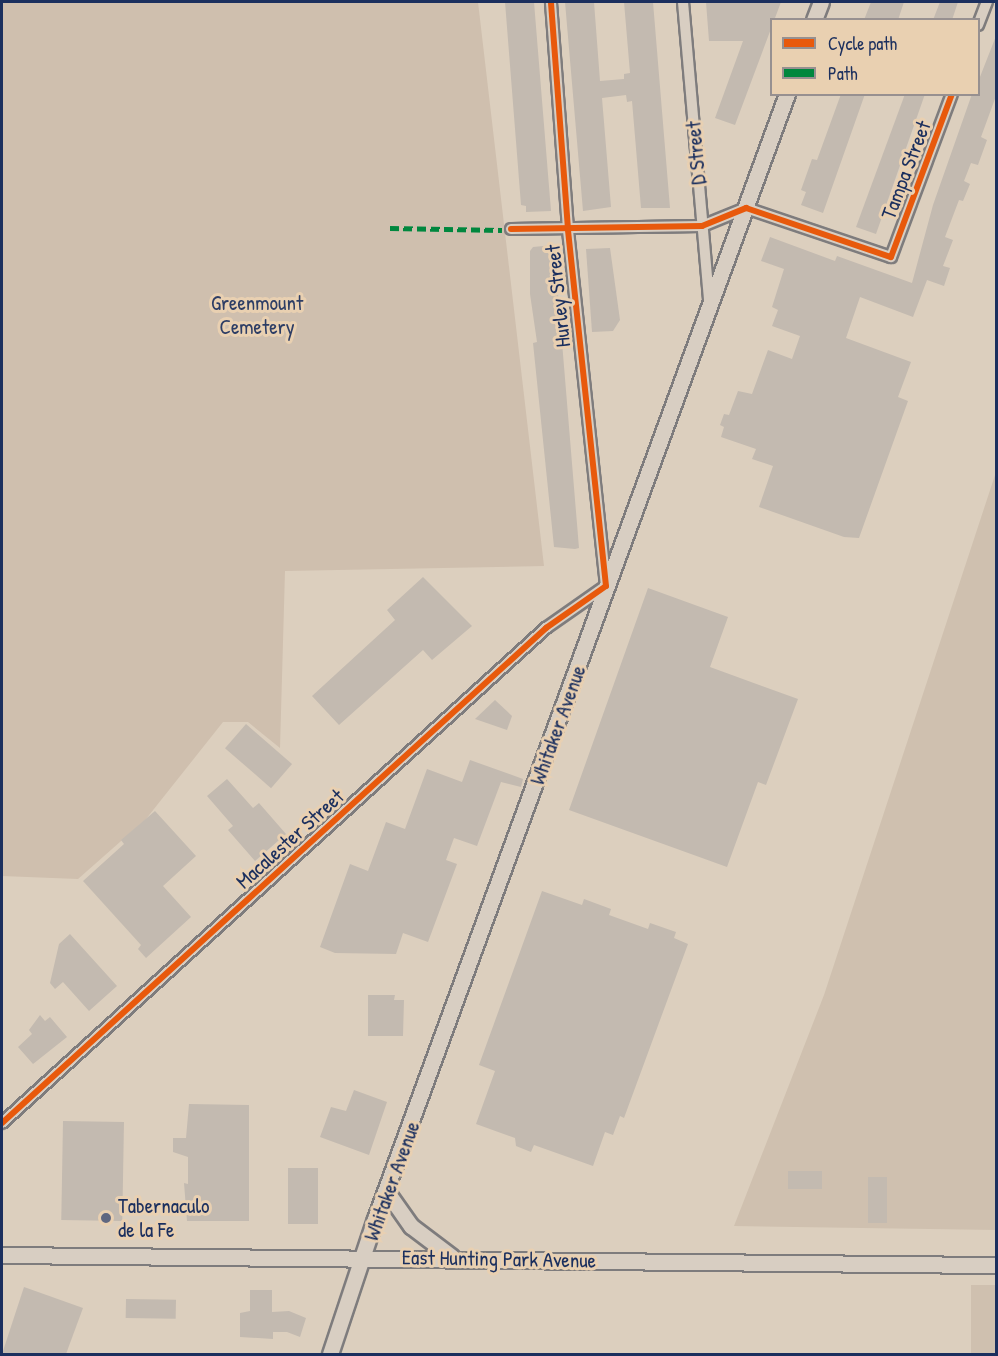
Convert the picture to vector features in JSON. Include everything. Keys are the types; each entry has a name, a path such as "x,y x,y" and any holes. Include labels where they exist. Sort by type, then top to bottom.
{"main road":[{"path":"815,18 821,2"},
{"name":"Whitaker Avenue","path":"330,1354 606,586 786,96"},
{"path":"387,1192 423,1238 455,1258"},
{"name":"East Hunting Park Avenue","path":"2,1255 996,1265"}],"street":[{"name":"Hurley Street","path":"551,2 568,229 606,586"},
{"name":"D Street","path":"683,2 709,305"},
{"path":"980,20 987,2"},
{"name":"Tampa Street","path":"746,208 891,257 951,96"},
{"path":"511,229 702,226 746,208"},
{"name":"Macalester Street","path":"2,1123 546,628 606,586"}],"shaded area":[{"path":"996,472 996,1230 734,1226 824,995"},
{"path":"971,1285 996,1285 996,1354 971,1354"}],"green space":[{"name":"Greenmount Cemetery","path":"2,2 478,2 544,566 285,571 280,748 248,722 223,722 146,819 78,879 2,876"}],"building":[{"path":"505,2 534,2 551,211 526,212 526,206 521,205"},
{"path":"565,2 594,2 600,81 624,79 624,74 630,73 624,2 653,2 670,208 641,208 632,101 627,102 626,95 602,98 611,207 583,211"},
{"path":"706,2 781,2 775,18 770,18 770,31 735,125 715,118 743,41 709,41"},
{"path":"871,2 904,2 899,18 865,18"},
{"path":"940,2 958,2 953,18 934,18"},
{"path":"996,36 996,96 981,137 987,140 978,165 971,163 964,181 970,184 963,201 959,200 945,237 953,240 943,266 950,268 944,286 927,280 913,317 860,297 846,338 911,362 898,397 908,401 859,538 844,537 759,507 773,466 752,459 756,449 721,437 724,427 720,425 724,414 729,415 738,391 752,394 768,350 792,359 800,336 772,326 778,310 772,307 784,269 761,261 770,237 835,261 837,256 912,283 933,205 971,96 980,96 980,77"},
{"path":"840,96 864,96 823,213 801,205 806,192 801,190 812,159 817,160"},
{"path":"904,96 924,96 876,234 856,227"},
{"path":"554,245 579,548 575,549 554,547 533,343 537,342 530,294 530,251 533,247"},
{"path":"610,248 620,320 613,331 592,332 586,249"},
{"path":"423,577 472,626 432,660 423,650 339,725 312,696 395,620 387,610"},
{"path":"648,588 728,617 710,667 798,699 766,785 758,782 727,867 569,810"},
{"path":"495,700 512,716 507,730 475,719"},
{"path":"246,724 292,764 271,788 225,748"},
{"path":"470,760 523,779 521,787 501,782 477,846 454,838 446,860 457,864 428,942 403,933 396,954 335,953 320,947 350,864 368,871 386,822 405,829 427,769 462,782"},
{"path":"227,779 253,808 259,803 286,834 255,861 228,830 233,826 207,796"},
{"path":"155,811 196,856 163,886 191,917 146,958 138,949 141,945 83,881 124,844 121,840"},
{"path":"542,891 582,905 584,899 611,909 609,915 648,929 650,923 676,932 674,938 688,944 624,1118 620,1116 613,1135 605,1132 593,1166 534,1145 531,1152 516,1146 515,1138 476,1124 495,1071 479,1065"},
{"path":"70,934 117,986 89,1011 63,982 55,989 50,983 59,944"},
{"path":"368,995 395,995 394,1000 404,1000 403,1036 368,1036"},
{"path":"40,1015 45,1021 50,1017 67,1037 33,1064 18,1047 32,1034 29,1030"},
{"path":"354,1090 387,1102 369,1155 320,1137 331,1107 346,1111"},
{"path":"189,1104 249,1105 249,1221 187,1221 184,1183 188,1184 188,1157 173,1152 173,1138 186,1138"},
{"path":"63,1121 124,1122 122,1221 61,1220"},
{"path":"288,1168 318,1168 318,1224 288,1224"},
{"path":"788,1171 822,1171 822,1189 788,1189"},
{"path":"868,1177 887,1177 887,1223 868,1223"},
{"path":"24,1287 83,1308 66,1354 2,1354"},
{"path":"250,1290 272,1290 272,1312 289,1311 306,1318 300,1337 287,1332 273,1332 273,1339 240,1337 240,1313 250,1311"},
{"path":"126,1299 176,1300 176,1319 126,1318"}],"marked path":[{"path":"390,228 502,230"}],"cycle path":[{"path":"2,1123 546,628 606,586 568,229 551,2"},
{"path":"511,229 702,226 746,208 891,257 951,96"}],"place":[{"name":"Tabernaculo de la Fe","path":"106,1218"}]}
